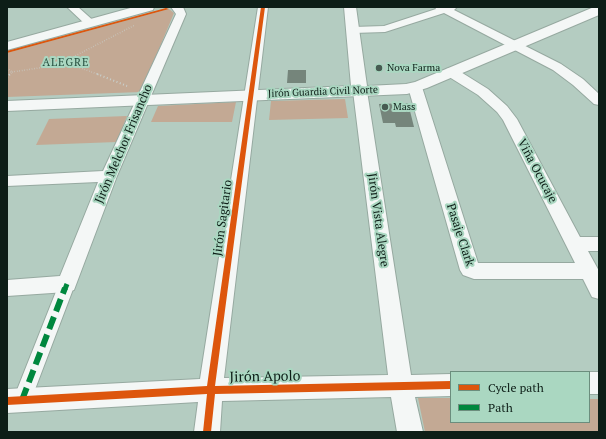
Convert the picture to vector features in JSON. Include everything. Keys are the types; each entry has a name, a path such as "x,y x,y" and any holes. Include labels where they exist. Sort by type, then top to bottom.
{"main road":[{"path":"7,46 148,7"},
{"name":"Jirón Vista Alegre","path":"350,7 360,92"},
{"name":"Jirón Guardia Civil Norte","path":"7,106 137,94 251,95 360,92 415,87 599,10"}],"street":[{"path":"72,7 90,23"},
{"name":"Jirón Melchor Frisancho","path":"67,284 109,176 137,94 181,14 180,10 176,7"},
{"name":"Jirón Sagitario","path":"207,432 211,390 263,7"},
{"path":"353,30 385,29 445,8 557,67 598,99"},
{"name":"Viña Ocucaje","path":"451,72 483,92 502,109 510,119 599,290"},
{"name":"Pasaje Clark","path":"415,87 470,270 589,271"},
{"name":"Jirón Vista Alegre","path":"360,92 410,432"},
{"path":"7,181 109,176"},
{"path":"575,244 599,244"},
{"path":"7,288 67,284 15,400"},
{"name":"Jirón Apolo","path":"15,400 211,390 450,385"}],"path":[{"path":"71,58 140,23"},
{"path":"7,78 12,72 52,66"},
{"path":"75,66 137,94"},
{"path":"7,68 12,72"}],"shaded area":[{"path":"169,9 174,13 141,92 7,97 7,53"},
{"path":"345,99 348,118 269,120 271,101"},
{"path":"236,102 232,122 151,122 158,106"},
{"path":"127,116 117,142 36,145 49,119"},
{"path":"418,398 450,398 450,423 590,423 590,399 599,399 599,432 425,432"}],"building":[{"path":"288,70 306,70 306,83 287,83"},
{"path":"408,103 414,127 396,127 395,123 383,123 379,104"}],"marked path":[{"path":"22,400 67,284"}],"cycle path":[{"path":"207,432 213,371 263,7"},
{"path":"7,52 167,9"},
{"path":"7,401 211,390 450,385"}],"place":[{"name":"Nova Farma","path":"379,68"},
{"name":"Mass","path":"385,107"}],"district":[{"name":"ALEGRE","path":"66,63"}]}
